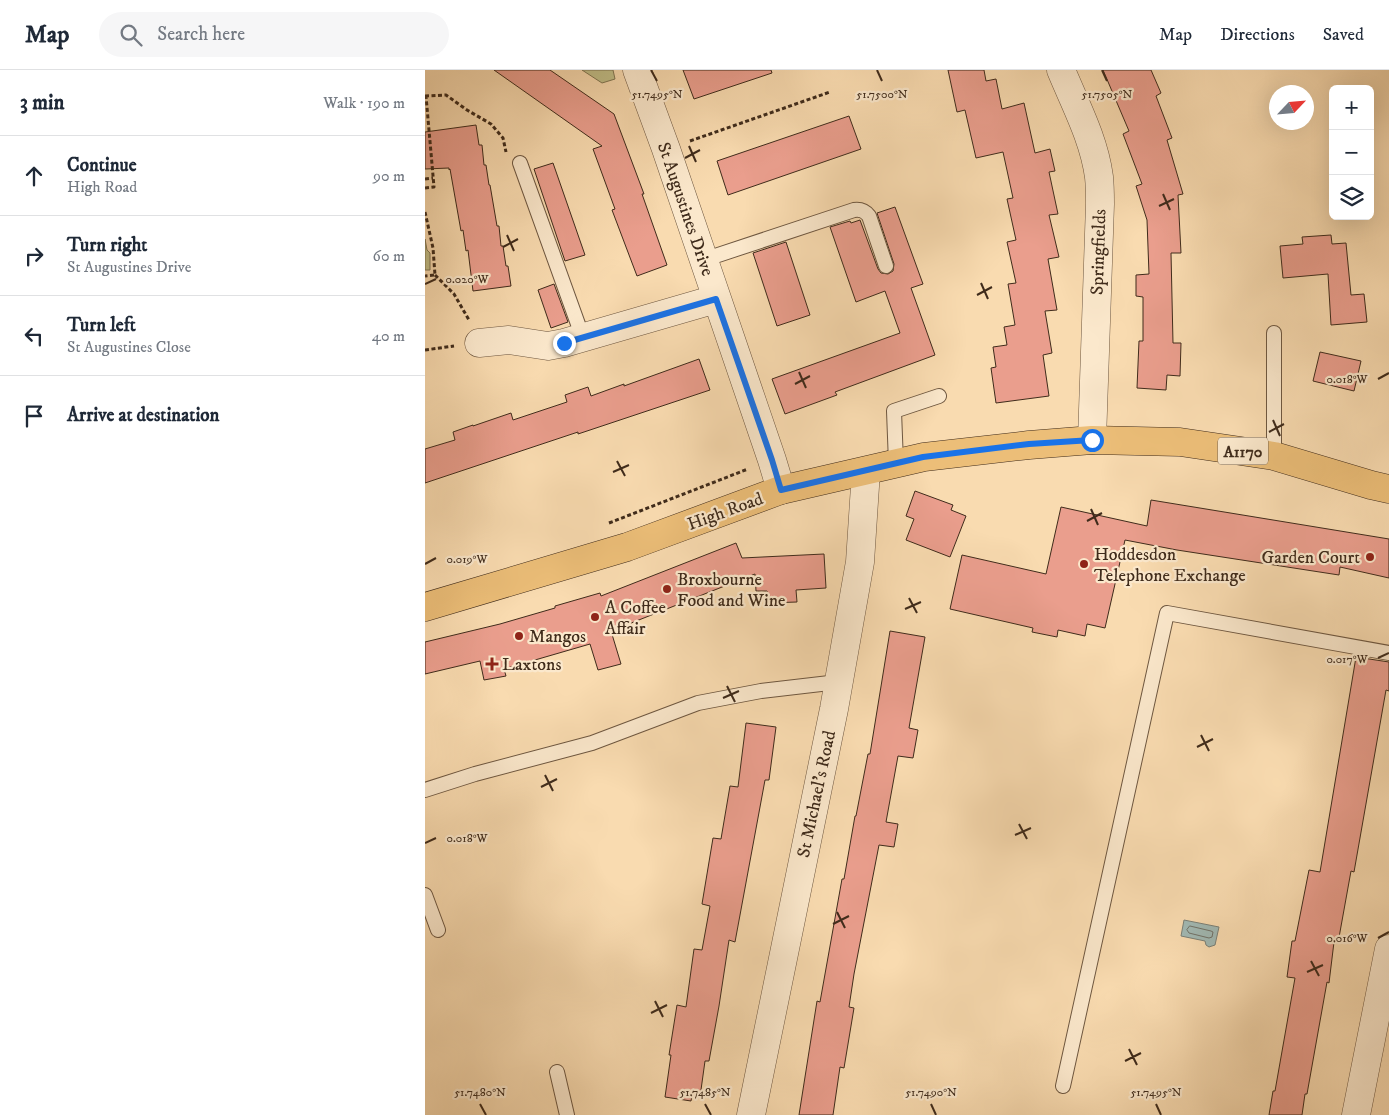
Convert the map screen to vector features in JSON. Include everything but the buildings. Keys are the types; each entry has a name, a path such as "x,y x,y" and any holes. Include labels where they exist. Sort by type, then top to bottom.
{"main road":[{"name":"A1170","path":"1092,440 1181,442 1274,456 1371,486 1389,489"},
{"name":"High Road","path":"425,607 627,547 781,490 923,457 1029,444 1092,440"}],"street":[{"name":"St Augustines Drive","path":"637,70 666,149 781,490"},
{"name":"Springfields","path":"1061,70 1087,131 1099,176 1100,204 1092,440"},
{"path":"475,332 547,346 583,338 716,299"},
{"name":"St Michael's Road","path":"751,1115 838,682 860,562 866,471"},
{"path":"1356,1115 1389,950"}],"lane":[{"path":"520,163 583,338"},
{"path":"703,260 860,209 869,216 886,266"},
{"path":"1274,333 1274,456"},
{"path":"896,463 894,411 939,396"},
{"path":"1063,1086 1167,613 1389,653"},
{"path":"425,790 475,774 591,743 698,703 761,691 838,682"},
{"path":"425,896 438,930"},
{"path":"557,1072 567,1115"}],"path":[{"path":"666,149 830,92"},
{"path":"425,188 434,187 433,159 425,96 446,95 491,124 503,138 508,162 520,163"},
{"path":"425,179 433,178"},
{"path":"425,212 433,248 435,275 454,294 475,332"},
{"path":"425,276 435,275"},
{"path":"604,525 772,460"}],"shaded area":[{"path":"582,70 613,70 615,79 602,83"},
{"path":"425,239 427,250 430,253 430,270 425,270"}],"water":[{"path":"1184,920 1219,927 1215,945 1209,947 1205,941 1181,936"}],"place":[{"name":"Garden Court","path":"1370,557"},
{"name":"Hoddesdon Telephone Exchange","path":"1084,564"},
{"name":"Broxbourne Food and Wine","path":"667,589"},
{"name":"A Coffee Affair","path":"595,617"},
{"name":"Mangos","path":"519,636"},
{"name":"Laxtons","path":"492,664"}],"route":[{"path":"564,343 716,299 781,490 923,457 1029,444 1092,440"}]}
